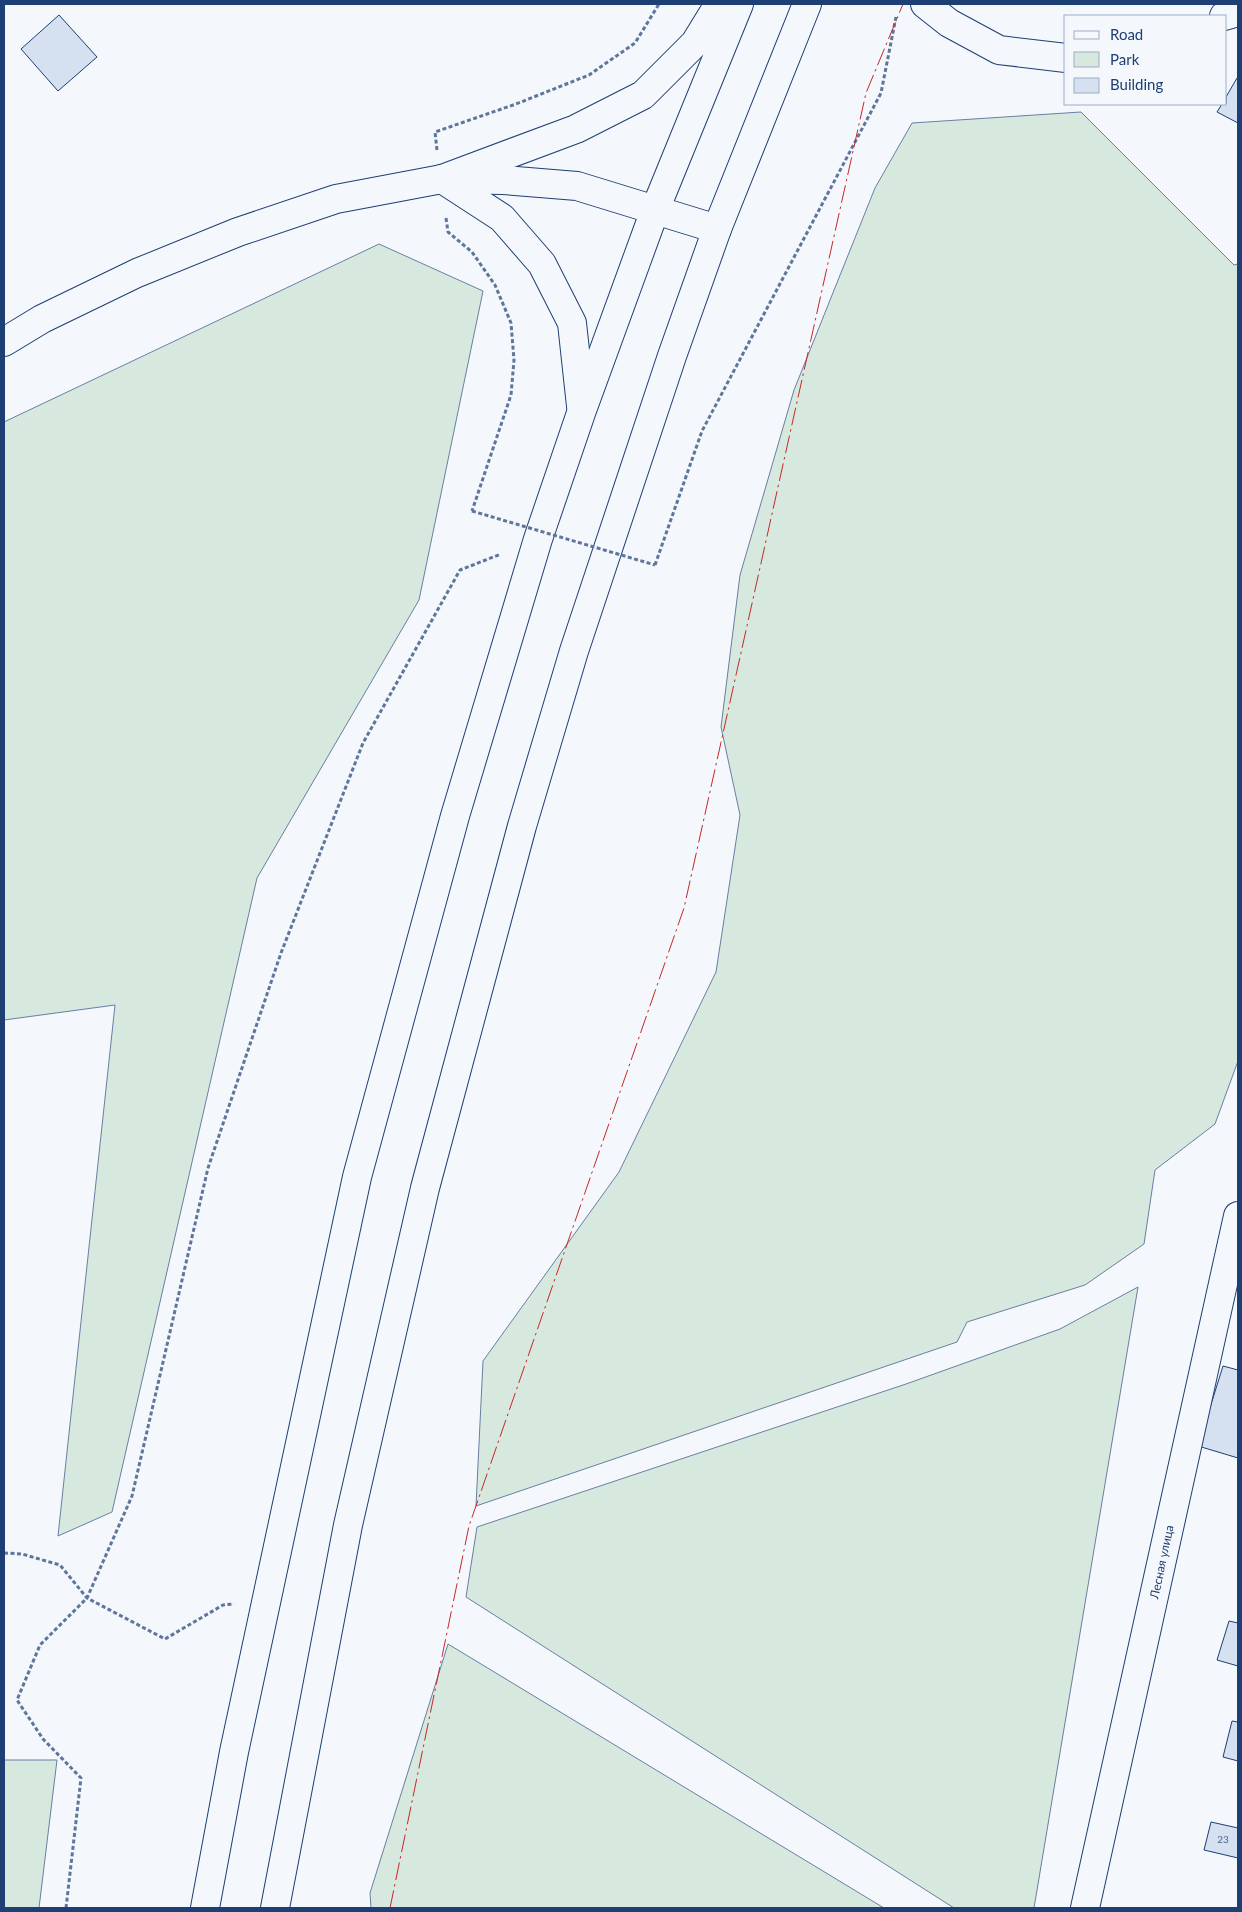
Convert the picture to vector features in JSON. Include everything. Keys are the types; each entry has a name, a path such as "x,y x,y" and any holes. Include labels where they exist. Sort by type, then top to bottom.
{"main road":[{"path":"4,342 42,319 138,273 238,232 336,199 442,179 576,129 643,95 695,43 719,4"},
{"path":"205,1908 234,1752 357,1177 455,816 538,539 581,412 655,210 739,4"},
{"path":"275,1908 348,1525 425,1188 522,826 574,652 672,356 717,230 807,4"},
{"path":"925,4 949,23 999,50 1064,58"},
{"path":"442,179 503,180 577,186 717,230"},
{"path":"442,179 502,218 542,264 572,324 581,412"},
{"name":"Лесная улица","path":"1085,1908 1238,1216"}],"path":[{"path":"659,4 635,43 589,75 516,104 435,132 448,232 472,252 495,286 511,323 514,360 511,395 472,511 655,565 702,432 881,93 897,13"},
{"path":"66,1908 81,1778 43,1739 16,1700 40,1645 87,1598 132,1496 208,1168 281,952 363,743 460,570 538,539"},
{"path":"4,1553 22,1554 60,1565 87,1598 165,1639 223,1605 266,1601"}],"green space":[{"path":"1081,112 1234,265 1238,264 1238,1061 1215,1124 1155,1170 1144,1244 1085,1285 967,1322 957,1342 476,1506 483,1361 619,1172 716,972 740,815 721,727 740,575 794,390 875,188 912,123"},
{"path":"379,244 483,291 419,600 257,878 112,1512 58,1536 115,1005 4,1020 4,422"},
{"path":"1138,1287 1034,1908 954,1908 466,1597 477,1527 906,1384 1060,1329"},
{"path":"448,1644 884,1908 371,1908 370,1893"},
{"path":"4,1760 57,1760 39,1908 4,1908"}],"building":[{"path":"59,15 97,57 58,91 21,49"},
{"path":"1237,78 1238,123 1217,112 1221,105 1227,105 1227,95"},
{"path":"1223,1366 1238,1370 1238,1458 1198,1446"},
{"path":"1229,1621 1238,1623 1238,1666 1217,1660"},
{"path":"1232,1721 1238,1722 1238,1761 1223,1757"},
{"path":"1211,1822 1238,1828 1238,1858 1204,1850"}],"power":[{"path":"390,1908 469,1526 684,908 866,93 903,4"}]}
